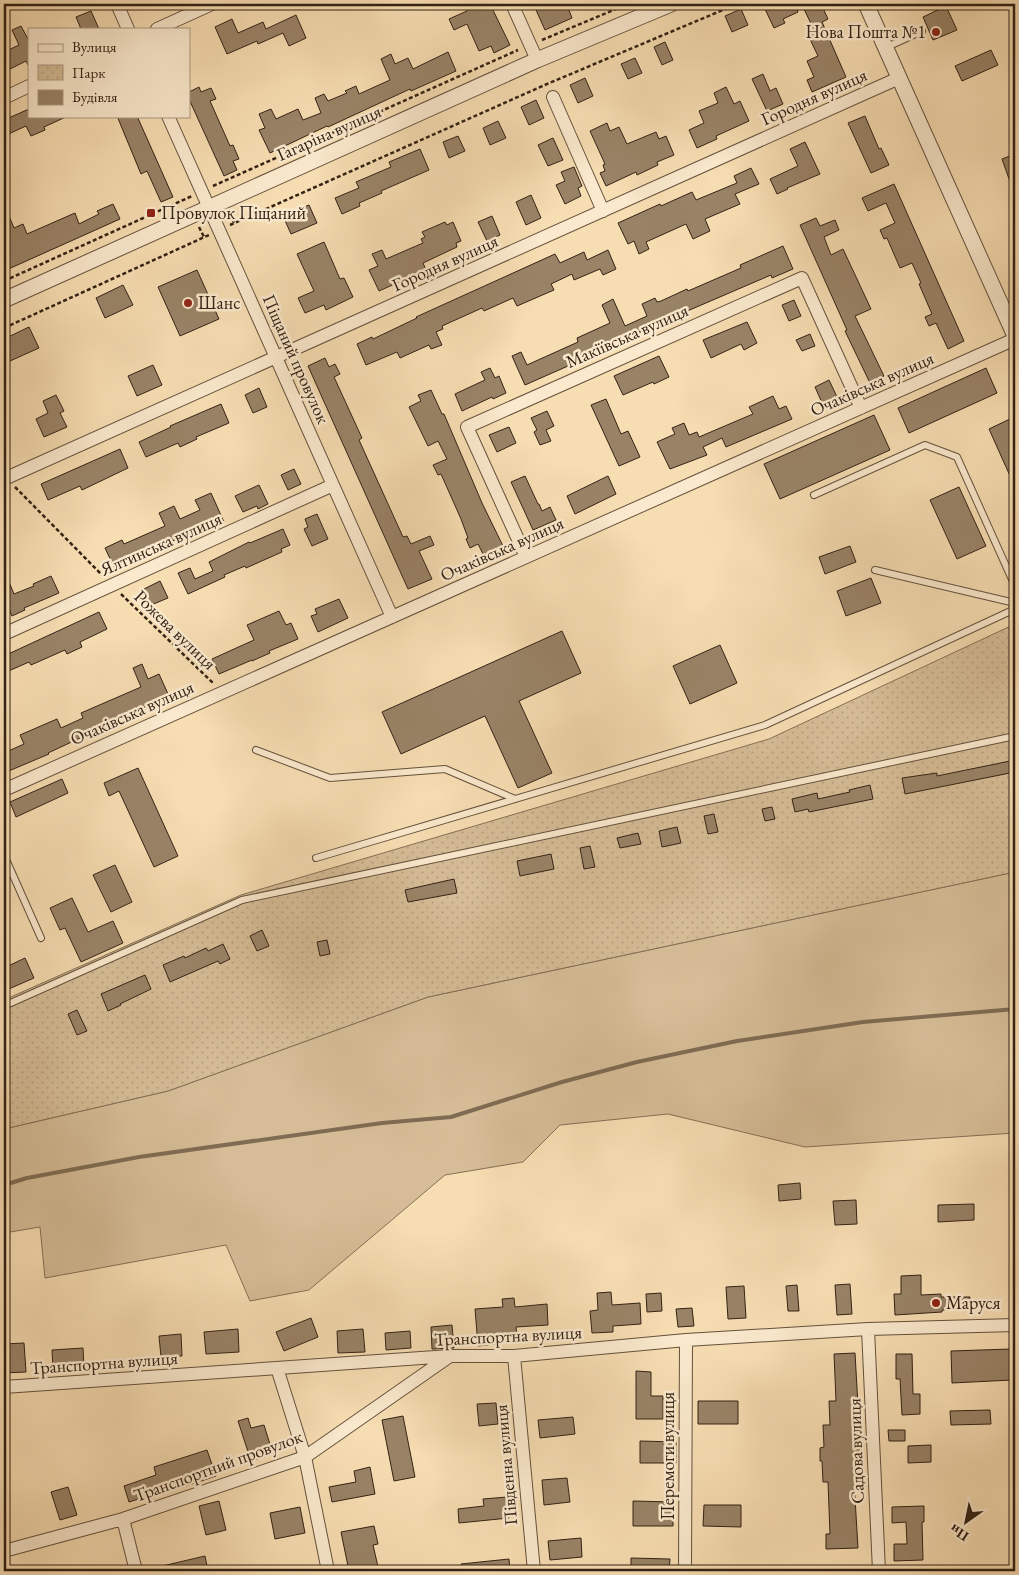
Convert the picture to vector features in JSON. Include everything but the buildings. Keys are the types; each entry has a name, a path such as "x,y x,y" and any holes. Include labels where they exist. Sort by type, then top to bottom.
{"street":[{"path":"117,4 128,28"},
{"path":"158,28 212,4"},
{"path":"512,4 537,60"},
{"name":"Гагаріна вулиця","path":"4,300 537,60 671,4"},
{"path":"866,4 1015,338"},
{"name":"Городня вулиця","path":"5,479 899,78"},
{"path":"4,98 28,86"},
{"path":"553,97 603,211"},
{"name":"Піщаний провулок","path":"169,118 392,617"},
{"name":"Макіївська вулиця","path":"526,557 467,426 802,278 861,408"},
{"name":"Очаківська вулиця","path":"4,790 1015,338"},
{"name":"Ялтинська вулиця","path":"4,634 333,485"},
{"name":"Транспортна вулиця","path":"4,1387 450,1356 514,1356 686,1340 868,1329 1015,1325"},
{"name":"Садова вулиця","path":"868,1329 878,1571"},
{"name":"Перемоги вулиця","path":"685,1571 686,1340"},
{"name":"Транспортний провулок","path":"4,1551 123,1519 305,1457 450,1356"},
{"name":"Південна вулиця","path":"514,1356 534,1571"},
{"path":"277,1368 305,1457 328,1571"},
{"path":"123,1519 136,1571"}],"lane":[{"path":"886,48 922,32"},
{"path":"814,495 925,445 957,457 1015,586"},
{"path":"874,570 1015,603"},
{"path":"316,858 765,725 1015,609"},
{"path":"4,1006 242,900 1015,736"},
{"path":"256,750 330,778 445,768 515,799"},
{"path":"4,855 41,938"}],"path":[{"path":"4,281 530,45 628,4"},
{"path":"4,328 547,84 737,4"},
{"name":"Рожева вулиця","path":"5,479 222,692"}],"green space":[{"path":"1015,624 1015,872 428,997 168,1091 4,1129 4,1000 241,895 769,739"},
{"path":"1015,872 1015,1133 805,1147 668,1114 560,1125 523,1162 445,1175 309,1290 250,1301 226,1245 45,1278 40,1227 4,1233 4,1129 168,1091 428,997"}],"waterway":[{"path":"4,1185 27,1178 139,1157 382,1123 451,1117 562,1082 637,1062 737,1041 863,1022 1015,1009"}],"place":[{"name":"Нова Пошта №1","path":"936,32"},
{"name":"Провулок Піщаний","path":"151,213"},
{"name":"Шанс","path":"188,303"},
{"name":"Маруся","path":"936,1303"}]}
